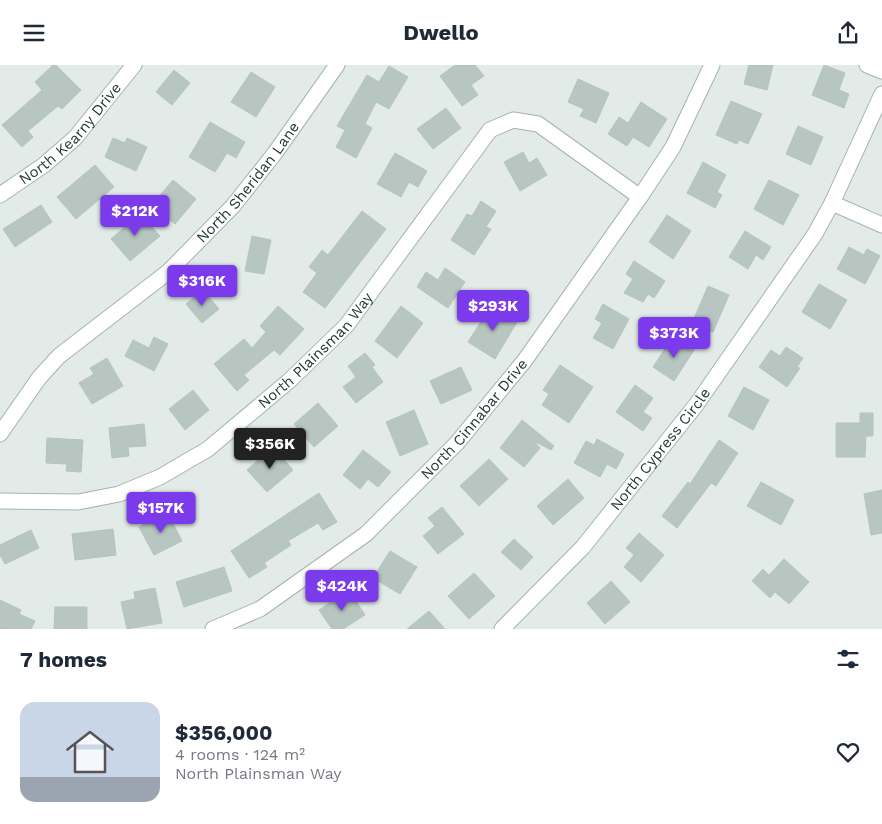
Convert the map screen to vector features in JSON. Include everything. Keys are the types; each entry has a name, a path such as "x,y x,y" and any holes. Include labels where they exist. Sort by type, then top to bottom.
{"street":[{"name":"North Sheridan Lane","path":"0,434 39,377 59,356 168,272 233,207 275,153 337,65"},
{"name":"North Cinnabar Drive","path":"213,629 260,609 366,534 457,443 526,360 640,197 673,147 712,65"},
{"path":"867,65 882,71"},
{"name":"North Kearny Drive","path":"2,189 44,165 75,138 126,67"},
{"name":"North Cypress Circle","path":"502,629 583,547 696,405 815,234 832,203 882,94"},
{"name":"North Plainsman Way","path":"0,501 78,502 120,494 160,477 208,449 289,381 346,326 490,130 513,120 538,124 640,197"},
{"path":"832,203 882,225"}],"building":[{"path":"53,65 56,65 81,90 62,109 58,106 28,131 33,137 22,147 2,125 42,90 35,82"},
{"path":"455,65 475,65 484,76 471,85 478,95 462,106 440,76"},
{"path":"749,65 773,65 767,90 744,84"},
{"path":"824,65 845,73 839,90 849,94 844,108 812,95"},
{"path":"389,66 408,77 389,109 376,102 365,124 372,128 356,158 336,147 345,130 337,126 367,75 379,82"},
{"path":"174,70 190,83 172,105 156,92"},
{"path":"251,72 275,87 256,117 231,102"},
{"path":"578,79 609,93 596,123 580,116 584,109 568,102"},
{"path":"731,101 762,114 748,144 739,140 737,144 716,135"},
{"path":"641,102 667,119 649,147 633,137 627,146 608,134 619,117 628,123"},
{"path":"446,108 461,128 433,149 417,129"},
{"path":"210,122 245,142 236,158 227,153 215,172 189,157"},
{"path":"798,126 823,137 811,165 786,154"},
{"path":"113,138 125,143 127,138 147,147 136,171 105,157"},
{"path":"523,152 529,163 537,158 547,175 520,191 504,162"},
{"path":"395,153 427,171 418,187 409,182 401,197 377,184"},
{"path":"703,162 726,175 717,192 722,195 715,208 687,193"},
{"path":"95,165 114,187 76,219 57,197"},
{"path":"173,180 196,199 175,224 152,205"},
{"path":"769,180 799,195 783,225 754,209"},
{"path":"481,201 496,211 486,227 491,229 474,255 451,240 467,214 472,216"},
{"path":"41,205 52,222 15,247 3,229"},
{"path":"362,211 386,229 325,308 303,292 317,273 309,267 322,250 328,255"},
{"path":"140,214 160,236 130,261 111,239"},
{"path":"667,215 691,231 673,259 649,242"},
{"path":"745,231 771,247 763,260 756,255 748,269 729,257"},
{"path":"252,236 271,240 264,274 245,271"},
{"path":"849,247 864,255 867,249 880,256 865,284 837,269"},
{"path":"634,261 665,281 654,298 648,294 643,302 624,293 633,279 626,274"},
{"path":"445,268 465,282 448,308 417,287 426,272 438,280"},
{"path":"819,284 847,300 830,329 802,312"},
{"path":"708,286 729,295 713,332 692,323"},
{"path":"203,290 219,309 202,323 186,304"},
{"path":"603,304 629,319 613,349 593,338 602,323 595,319"},
{"path":"278,306 304,329 280,355 274,350 244,375 249,380 237,391 214,364 244,339 252,348 266,332 260,326"},
{"path":"401,306 423,323 397,358 375,341"},
{"path":"491,306 517,322 495,359 468,342"},
{"path":"154,337 168,344 154,371 125,356 133,340 149,348"},
{"path":"680,340 694,350 674,381 653,367 670,341 677,345"},
{"path":"786,347 803,358 797,367 800,368 787,387 759,367 771,350 780,356"},
{"path":"365,353 375,365 372,367 383,382 356,403 343,387 356,377 348,366"},
{"path":"107,358 123,386 92,404 79,383 94,374 90,368"},
{"path":"560,365 593,387 569,423 542,405 549,394 543,390"},
{"path":"461,367 472,390 441,404 430,381"},
{"path":"635,385 653,398 643,412 652,418 643,431 616,412"},
{"path":"744,387 769,400 753,430 728,416"},
{"path":"193,390 209,410 185,430 169,409"},
{"path":"318,403 338,426 314,447 294,424"},
{"path":"414,410 428,444 400,456 386,422"},
{"path":"860,413 873,413 873,436 866,436 865,457 836,457 836,423 860,423"},
{"path":"522,420 554,446 551,450 534,441 540,448 524,467 500,448"},
{"path":"144,424 146,446 128,447 129,456 112,458 109,428"},
{"path":"47,438 83,440 81,472 66,471 67,464 46,463"},
{"path":"597,439 624,454 616,469 607,464 600,477 574,463 586,441 594,445"},
{"path":"719,440 738,453 716,486 711,483 677,528 662,516 688,482 690,484"},
{"path":"273,447 293,470 267,492 247,470"},
{"path":"363,450 391,472 378,487 368,479 360,489 343,475"},
{"path":"489,459 508,479 479,506 460,486"},
{"path":"568,479 584,498 553,525 537,506"},
{"path":"761,482 794,500 781,525 747,506"},
{"path":"882,490 882,533 871,535 864,494"},
{"path":"319,493 337,522 323,530 318,523 288,541 291,545 264,563 267,567 249,578 231,551"},
{"path":"442,507 464,534 438,554 423,536 435,526 428,518"},
{"path":"167,512 182,541 154,555 139,527"},
{"path":"113,529 116,555 75,560 72,534"},
{"path":"31,530 39,548 5,564 0,555 0,545"},
{"path":"639,533 664,555 641,582 624,567 634,555 626,548"},
{"path":"514,539 533,557 521,570 501,552"},
{"path":"390,551 417,567 400,594 373,578"},
{"path":"784,559 809,582 789,604 775,592 770,598 752,581 763,569 769,575"},
{"path":"224,567 232,591 184,607 176,582"},
{"path":"474,573 495,596 469,619 448,596"},
{"path":"611,581 630,602 605,624 587,603"},
{"path":"155,588 162,623 127,629 121,602 135,599 134,592"},
{"path":"349,590 365,615 343,629 332,629 319,610"},
{"path":"0,600 21,610 19,614 35,621 31,629 0,629"},
{"path":"55,607 87,607 87,629 54,629"},
{"path":"429,611 445,629 407,629"}]}
